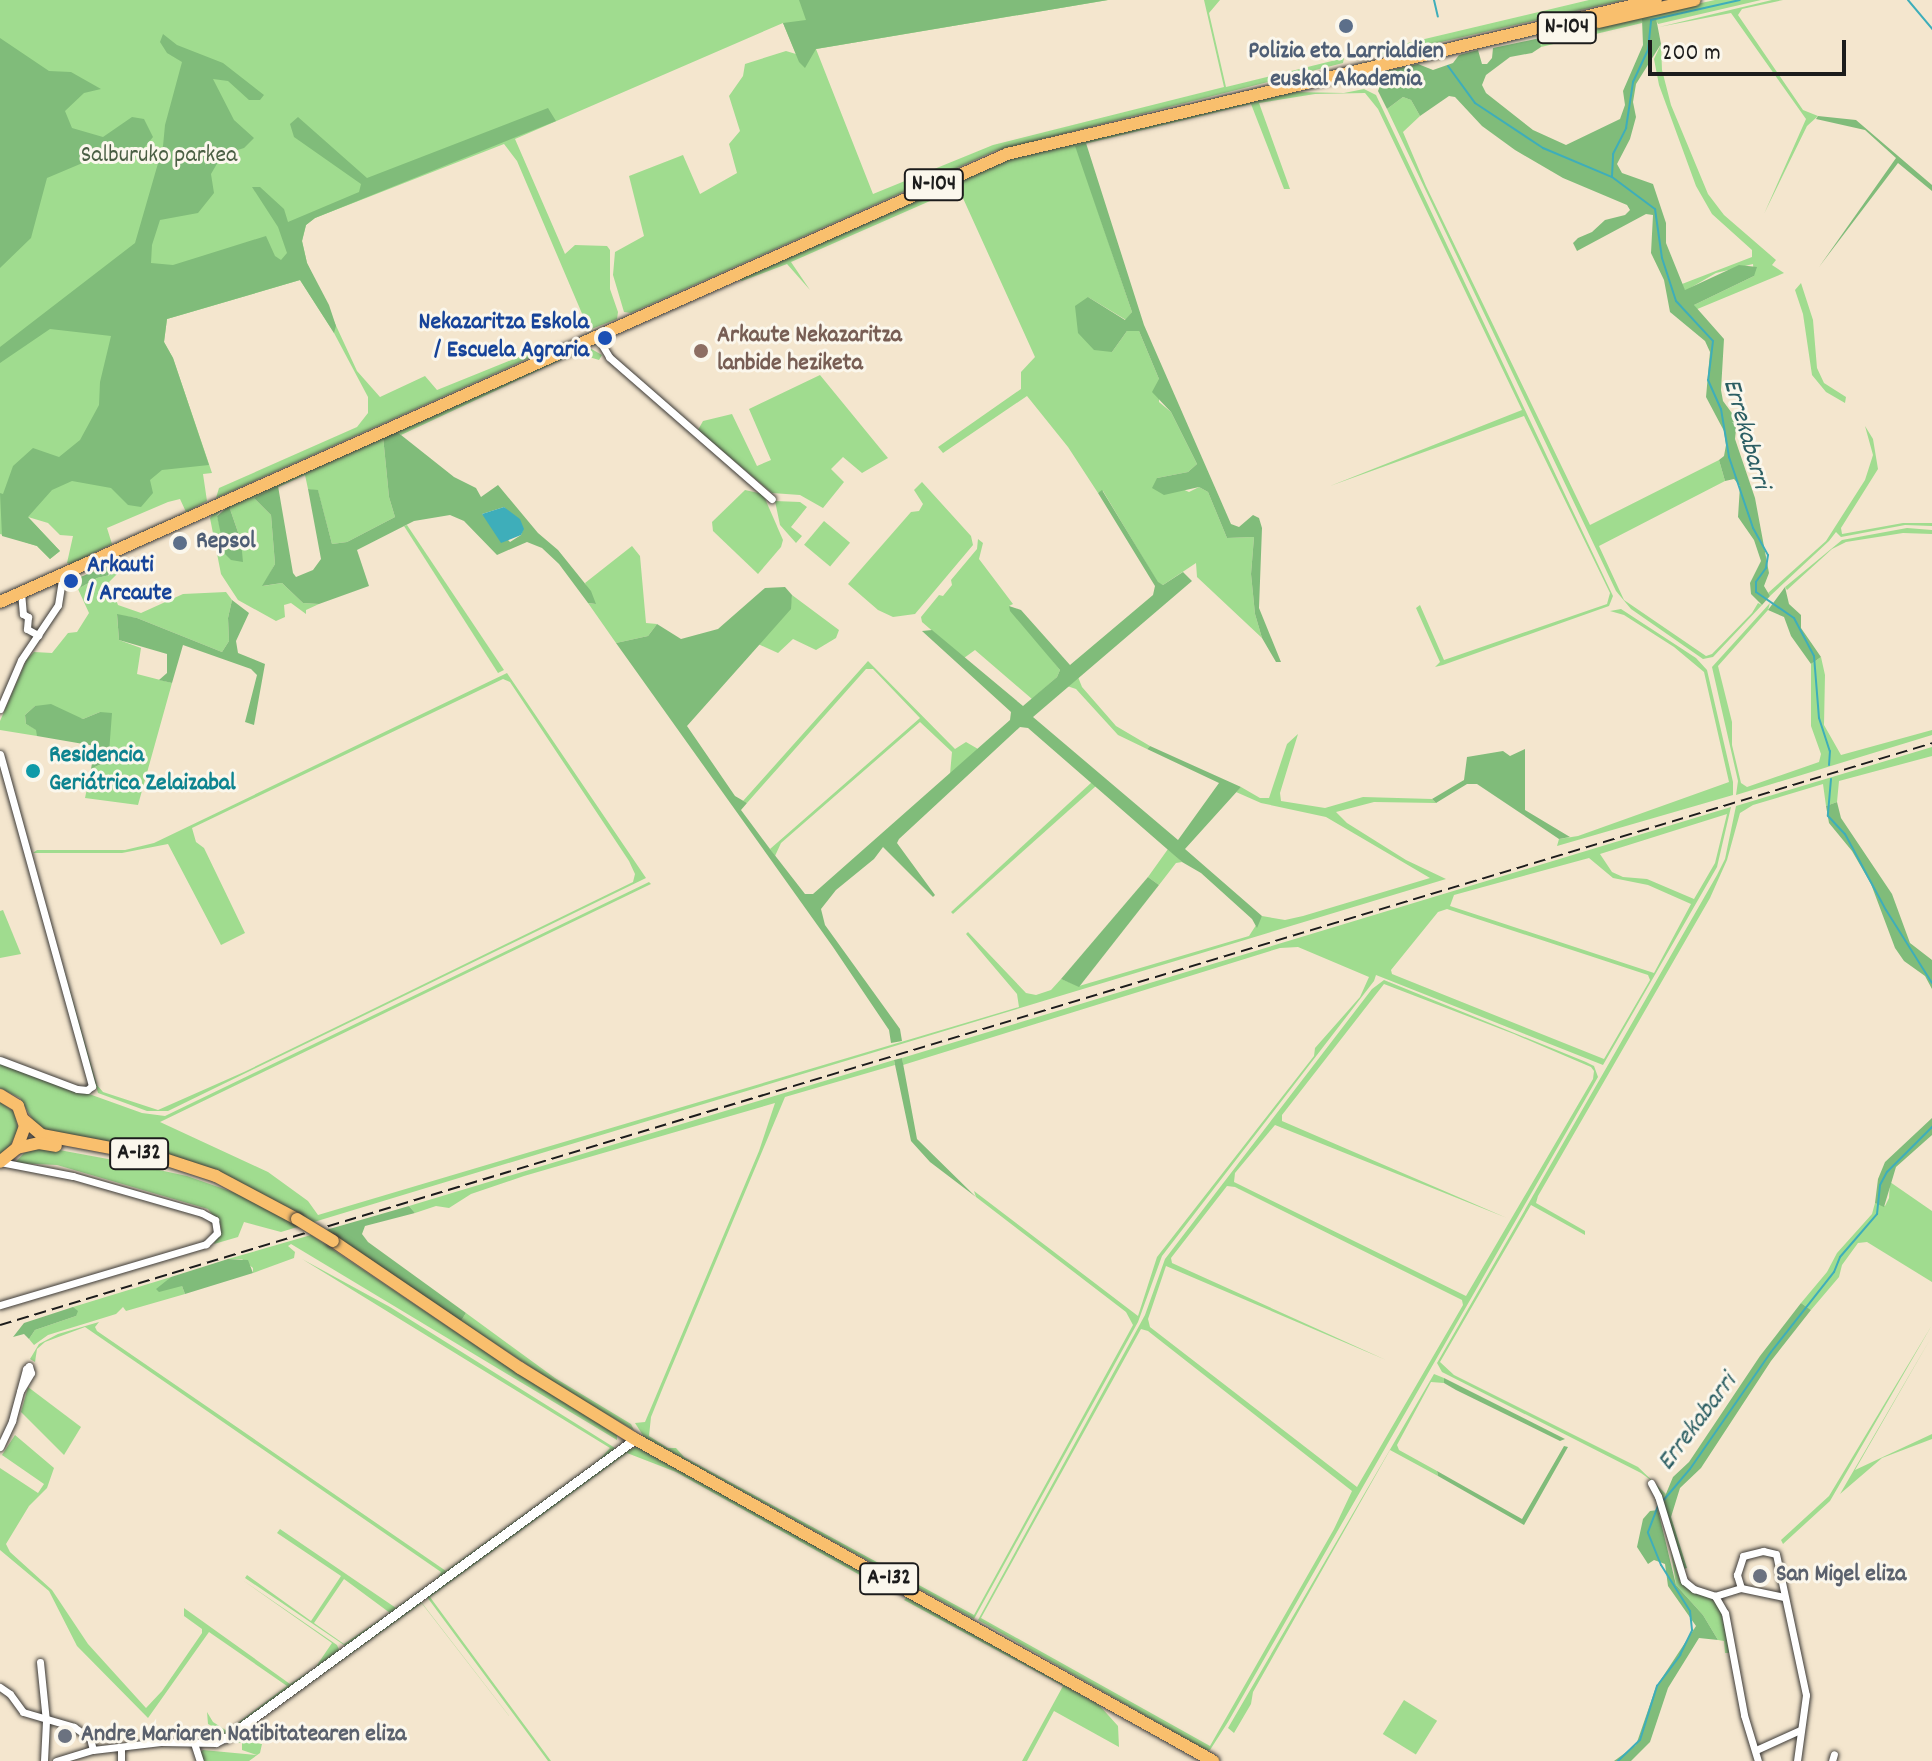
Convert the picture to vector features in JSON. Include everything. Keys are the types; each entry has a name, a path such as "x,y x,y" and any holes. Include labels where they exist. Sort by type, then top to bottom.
{"main road":[{"name":"N-104","path":"1438,53 1656,0"},
{"name":"N-104","path":"0,602 1007,154 1089,131 1438,53 1695,0"},
{"path":"0,1095 14,1101 24,1120 17,1148 0,1162"},
{"name":"A-132","path":"24,1120 42,1135 179,1163 216,1176 253,1195 333,1241 520,1368 635,1439 1213,1761"},
{"name":"A-132","path":"17,1148 45,1144 142,1163 201,1177 253,1195"}],"street":[{"path":"596,335 609,357 772,499"},
{"path":"0,709 21,660 58,605 63,573"},
{"path":"21,592 23,614 28,617 27,629 38,635"},
{"path":"0,754 92,1086 87,1090 77,1089 0,1060"},
{"path":"0,1162 73,1176 202,1213 215,1220 217,1233 206,1244 0,1305"},
{"path":"0,1447 20,1391"},
{"path":"56,1761 72,1759 93,1750 161,1742 216,1743 226,1738 635,1439"},
{"path":"1651,1483 1684,1581 1694,1589 1715,1596 1741,1588 1784,1597"},
{"path":"1741,1588 1737,1575 1743,1556 1763,1551 1776,1554 1806,1695 1797,1761"},
{"path":"1715,1596 1725,1613 1744,1715 1758,1761"},
{"path":"40,1662 46,1721 44,1761"},
{"path":"0,1687 10,1694 23,1712 74,1727 90,1738 93,1750"},
{"path":"1756,1750 1800,1730"},
{"path":"194,1743 200,1761"},
{"path":"121,1747 121,1761"}],"green space":[{"name":"Salburuko parkea","path":"0,0 1108,0 816,49 873,194 993,145 1224,87 1204,0 1220,0 1209,13 1226,87 1344,58 1343,63 995,151 631,313 624,312 613,275 615,252 644,236 629,176 683,155 700,194 737,173 729,144 740,131 729,96 743,76 745,64 786,51 796,54 783,23 515,139 565,254 575,245 607,246 610,250 610,289 618,312 617,319 589,330 517,161 504,144 315,218 306,225 302,241 307,263 357,371 380,397 425,376 437,390 519,357 530,347 534,356 216,498 219,488 357,427 368,413 368,397 334,333 300,280 167,319 164,342 173,358 212,473 203,474 207,501 186,512 180,499 168,502 107,528 112,544 71,564 67,563 73,536 60,535 48,523 28,517 60,551 50,559 37,546 0,534"},
{"path":"799,0 1108,0 816,49 805,68 799,62 783,23 806,20"},
{"path":"1589,0 1624,0 1376,57 1374,51"},
{"path":"1715,0 1761,0 1658,24 1655,18 1642,20 1642,23 1541,47 1540,38"},
{"path":"1783,0 1742,9 1738,15 1803,110 1818,116 1807,126 1764,214 1806,119 1731,13 1659,27"},
{"path":"1656,18 1661,44 1636,84 1633,102 1636,117 1630,139 1617,164 1622,173 1653,184 1666,223 1666,243 1685,290 1739,265 1757,267 1754,276 1694,305 1724,339 1723,401 1737,420 1735,439 1755,498 1769,573 1764,586 1770,596 1762,605 1751,594 1750,583 1761,561 1754,540 1738,517 1740,486 1734,479 1725,481 1719,460 1724,456 1726,445 1724,431 1706,397 1710,352 1705,341 1670,312 1664,280 1651,253 1653,215 1646,214 1577,251 1573,243 1578,238 1592,232 1605,220 1625,215 1630,210 1627,205 1563,178 1515,150 1482,126 1455,97 1449,96 1420,116 1411,100 1403,97 1387,109 1378,91 1386,71 1418,64 1433,70 1453,63 1459,55 1478,50 1482,64 1487,64 1492,58 1493,48 1540,38 1541,47 1532,53 1510,57 1486,75 1482,85 1486,93 1533,130 1566,145 1620,119 1625,105 1623,91 1643,45 1642,19"},
{"path":"163,34 177,45 223,63 264,95 260,100 249,100 228,81 213,79 234,120 254,138 244,148 222,155 211,174 214,193 198,213 160,220 152,245 151,263 173,265 266,236 275,256 281,260 287,253 278,227 252,187 260,187 284,209 288,222 359,192 361,184 294,137 290,124 298,117 367,178 548,108 556,121 315,218 306,225 302,241 307,263 329,305 336,326 334,333 300,280 167,319 164,342 173,358 209,465 162,470 150,480 153,493 141,507 128,505 111,488 72,481 52,490 28,517 60,551 50,559 37,546 2,536 0,493 3,494 13,466 33,448 59,457 80,440 99,405 100,382 111,336 50,329 0,363 0,347 135,243 163,146 165,125 182,62 167,53 160,42"},
{"path":"0,38 49,71 71,72 101,89 84,93 65,111 72,128 103,137 132,117 144,119 153,137 139,154 118,161 92,159 47,178 31,238 0,268"},
{"path":"1661,44 1662,70 1671,105 1708,194 1724,215 1776,260 1772,265 1784,273 1695,310 1694,305 1754,276 1753,264 1716,273 1685,291 1682,284 1752,257 1752,250 1712,214 1696,186 1659,85 1654,59"},
{"path":"1364,89 1376,95 1613,596 1609,606 1443,665 1435,667 1440,662 1416,608 1420,605 1444,660 1607,604 1610,593 1524,416 1330,486 1522,410 1378,109 1365,93 1315,94 1259,103 1290,189 1284,189 1251,104 1076,146 1132,312 1126,320 1088,297 1112,352 1127,331 1139,331 1159,379 1159,402 1171,412 1197,464 1188,472 1157,478 1189,492 1199,487 1208,492 1227,538 1254,537 1251,574 1255,614 1262,638 1197,577 1196,563 1163,585 1158,583 1103,491 1098,493 1068,447 1027,396 943,453 938,447 1021,389 1021,372 1035,357 962,196 955,190 791,262 810,290 787,264 742,281 737,278 1002,161 1159,121 1295,92 1344,93"},
{"path":"1403,97 1411,100 1420,116 1403,132 1426,186 1590,525 1719,460 1725,481 1599,546 1624,600 1706,656 1712,654 1758,603 1762,605 1713,657 1703,659 1631,609 1616,591 1387,109"},
{"path":"1818,116 1856,120 1932,185 1932,191 1898,163 1819,267 1896,158 1865,130 1816,119"},
{"path":"1086,143 1144,325 1231,524 1239,527 1253,515 1259,518 1262,528 1259,608 1281,662 1276,662 1262,638 1255,614 1251,574 1254,537 1227,538 1208,492 1199,487 1164,495 1152,488 1157,478 1188,472 1197,464 1171,412 1152,392 1159,379 1139,331 1127,331 1112,352 1094,350 1078,333 1075,306 1088,297 1125,320 1132,312 1075,146"},
{"path":"1801,283 1813,320 1817,368 1824,383 1846,397 1845,403 1826,392 1812,375 1803,314 1795,290"},
{"path":"588,347 602,355 599,360 576,353 401,435 396,431"},
{"path":"820,375 888,458 862,473 843,457 831,469 844,482 823,508 800,495 772,493 698,430 703,421 732,414 757,466 771,460 749,409"},
{"path":"1865,426 1873,439 1878,469 1841,528 1842,534 1903,523 1932,523 1932,526 1905,525 1841,537 1836,532 1770,596 1768,593 1826,541 1865,480 1873,455"},
{"path":"396,431 454,477 476,488 481,497 498,485 538,533 558,550 591,591 596,604 588,603 559,564 542,548 527,542 497,555 464,521 450,515 414,521 357,550 369,586 319,604 303,603 282,583 262,586 275,564 271,515 254,498 278,486 293,573 296,577 313,570 321,559 308,489 318,490 332,544 347,542 395,517 389,497 383,436","holes":["504,507 523,529 521,535 510,542 482,514"]},
{"path":"383,436 389,497 395,517 347,542 332,544 318,491 308,489 305,475 254,498 271,515 275,564 263,586 282,583 303,603 319,604 306,610 306,614 291,603 284,605 285,617 276,621 238,600 221,574 210,518 213,514 221,510 217,516 222,534 241,541 229,506"},
{"path":"922,482 971,536 973,545 915,614 893,617 878,610 848,584 911,512 919,511 923,504 914,490"},
{"path":"745,490 763,494 783,540 781,547 758,574 713,531 712,522"},
{"path":"1102,490 1158,582 1163,585 1183,572 1192,581 1033,717 1178,840 1219,783 1147,749 1150,746 1241,787 1185,849 1262,916 1257,928 1252,919 1201,873 1182,862 1028,728 1020,727 899,839 897,843 935,895 933,897 883,847 874,859 836,890 821,909 825,925 900,1029 902,1041 891,1043 889,1030 833,947 616,643 648,636 657,624 681,639 718,629 765,588 785,587 792,595 791,609 687,726 735,796 747,803 741,810 770,849 805,894 813,894 1010,720 1011,712 922,631 932,630 1023,706 1057,677 1060,670 1009,606 1021,610 1070,665 1153,595 1155,586 1098,493"},
{"path":"775,501 800,502 807,507 791,527 802,536 796,543 780,525"},
{"path":"229,506 241,541 243,562 231,560 225,554 217,516"},
{"path":"824,521 850,543 830,567 804,545"},
{"path":"407,525 504,670 498,673 404,526"},
{"path":"1907,528 1932,530 1932,534 1903,533 1846,542 1832,549 1787,590 1785,587 1842,540"},
{"path":"978,539 983,543 979,559 1013,604 1009,606 1060,670 1057,677 1032,699 975,650 964,658 922,622 921,617 939,595 943,596 952,585 951,580 977,549"},
{"path":"632,546 640,556 646,623 657,624 648,636 616,643 588,603 595,604 585,583"},
{"path":"124,559 125,565 118,573 97,578 78,589 78,578"},
{"path":"118,573 109,582 118,605 141,613 183,594 226,592 232,600 228,618 229,641 222,652 137,618 117,615 119,640 141,648 137,674 172,683 138,805 85,798 91,769 101,764 100,712 83,719 35,706 25,715 26,724 37,730 37,736 0,730 0,721 27,659 34,652 52,653 68,633 77,632 89,613 78,589 97,578"},
{"path":"1785,587 1789,604 1801,615 1801,628 1821,657 1811,664 1791,636 1784,617 1768,610"},
{"path":"792,595 839,630 836,638 816,650 793,639 778,653 758,644 790,609"},
{"path":"232,600 249,613 236,641 238,653 265,664 254,725 245,722 257,675 251,669 183,645 172,683 159,680 167,673 167,654 119,640 117,614 137,618 222,652 229,641 228,618"},
{"path":"1770,603 1768,610 1718,666 1732,722 1732,745 1741,783 1747,787 1819,762 1821,754 1811,726 1811,664 1821,657 1825,675 1824,725 1841,755 1932,730 1932,735 1736,795 1738,781 1712,667"},
{"path":"1621,609 1696,658 1707,670 1733,782 1733,795 1557,846 1559,839 1578,836 1729,782 1704,672 1674,647 1624,615 1610,611"},
{"path":"868,661 955,749 966,742 978,749 950,774 952,752 920,722 781,843 775,856 770,849 920,718 873,669 866,669 747,803 743,801"},
{"path":"507,673 646,878 168,1111 147,1111 98,1093 61,972 64,970 97,1085 103,1092 158,1110 244,1072 633,882 635,874 629,861 510,682 503,679 192,828 196,842 204,848 245,933 221,945 168,844 122,853 33,853 37,850 125,850 154,843"},
{"path":"1078,677 1082,687 1116,726 1150,746 1147,749 1118,735 1076,689 1067,686"},
{"path":"51,704 83,719 100,712 112,713 109,753 101,764 91,769 95,746 37,736 36,730 26,724 25,715 35,706"},
{"path":"1298,734 1280,793 1281,801 1325,808 1363,797 1432,799 1436,803 1374,802 1336,812 1347,823 1406,860 1446,879 281,1232 244,1222 238,1237 214,1244 221,1226 208,1209 57,1165 15,1163 24,1153 43,1147 108,1159 187,1176 306,1218 229,1178 45,1131 34,1122 20,1098 0,1088 0,1062 142,1113 165,1116 649,882 651,884 160,1122 268,1172 308,1201 318,1215 1019,1007 1017,994 966,934 968,932 1026,993 1036,995 1051,990 1061,979 1079,986 1249,936 1262,916 1285,920 1303,916 1430,878 1326,817 1261,803 1236,792 1241,787 1260,798 1269,798 1287,744"},
{"path":"1932,747 1932,756 1839,781 1837,802 1826,806 1823,784 1753,805 1740,813 1727,860 1710,898 1538,1196 1536,1203 1585,1231 1585,1235 1531,1205 1440,1362 1454,1375 1638,1467 1666,1494 1663,1501 1652,1481 1641,1473 1442,1372 1437,1363 1717,875 1725,859 1736,806"},
{"path":"1525,749 1525,810 1570,837 1559,839 1477,784 1467,784 1436,803 1432,799 1464,780 1467,757 1503,751 1510,756"},
{"path":"1092,782 1096,786 953,914 951,912"},
{"path":"1837,802 1841,818 1892,894 1910,943 1932,960 1932,989 1925,976 1904,961 1895,948 1871,884 1852,851 1829,823 1826,806"},
{"path":"1731,807 1717,867 1603,1065 1376,975 1374,981 1162,1256 1138,1322 974,1619 644,1437 635,1423 645,1422 759,1151 775,1103 524,1176 471,1194 449,1208 436,1206 415,1213 409,1206 894,1060 895,1065 785,1097 651,1417 649,1436 668,1448 676,1448 684,1457 974,1615 1133,1325 1126,1312 976,1197 974,1191 1138,1316 1157,1257 1314,1056 1315,1048 1360,997 1369,977 1298,947 1280,948 903,1065 902,1058","holes":["1727,814 1715,863 1694,899 1647,879 1623,877 1612,872 1600,854","1589,858 1613,878 1648,885 1691,904 1654,973 1450,906 1454,895","1447,909 1648,975 1650,980 1604,1059 1392,974 1391,970 1438,912"]},
{"path":"1168,849 1182,862 1176,863 1159,885 1148,877"},
{"path":"1148,877 1159,885 1079,987 1061,979"},
{"path":"3,910 21,954 0,958 0,911"},
{"path":"1384,980 1586,1062 1594,1066 1598,1077 1228,1722 1210,1750 1206,1750 978,1620 1145,1315 1165,1259 1372,989","holes":["1384,984 1514,1034 1594,1071 1593,1079 1466,1296 1234,1182 1235,1173 1275,1125 1507,1218 1282,1121 1282,1115","1227,1186 1235,1187 1462,1300 1463,1305 1357,1487 1150,1327 1148,1319 1166,1266 1386,1360 1172,1263 1171,1258","1141,1329 1148,1331 1352,1491 1334,1529 1210,1746 981,1618"]},
{"path":"902,1058 917,1139 976,1197 930,1162 911,1141 894,1060"},
{"path":"0,1102 14,1112 18,1129 10,1146 0,1154"},
{"path":"1932,1118 1932,1135 1896,1167 1884,1207 1875,1203 1878,1179 1885,1162"},
{"path":"1890,1182 1932,1211 1932,1282 1867,1242 1858,1243 1842,1265 1839,1277 1811,1310 1801,1303 1827,1272 1837,1253 1872,1214 1875,1203 1885,1206"},
{"path":"409,1206 415,1213 365,1226 362,1234 368,1242 466,1313 461,1321 326,1230"},
{"path":"311,1235 496,1359 617,1435 617,1440 291,1244 288,1246 295,1252 294,1258 253,1273 253,1268 242,1259 228,1259"},
{"path":"228,1259 248,1260 253,1273 185,1294 182,1286 159,1292 156,1289 171,1277"},
{"path":"302,1259 390,1307 615,1448 614,1451 347,1647 245,1578 247,1575 311,1621 341,1576 277,1533 280,1529 396,1608 438,1578 441,1572 85,1327 45,1342 37,1349 35,1362 30,1359 39,1344 58,1334 99,1322 95,1327 97,1331 446,1571 598,1461 610,1448","holes":["344,1579 390,1613 344,1644 314,1623"]},
{"path":"171,1277 166,1282 182,1286 185,1294 126,1311 123,1307 116,1314 48,1335 34,1345 29,1339 35,1330 76,1316 73,1307"},
{"path":"1801,1303 1811,1310 1771,1361 1701,1468 1680,1488 1671,1517 1687,1568 1680,1570 1663,1501 1673,1477 1689,1462 1760,1356"},
{"path":"73,1307 78,1311 76,1316 35,1330 29,1339 24,1334 13,1337 24,1323"},
{"path":"466,1313 555,1378 631,1424 634,1430 573,1395 461,1321"},
{"path":"1932,1325 1830,1501 1783,1544 1781,1540 1829,1496"},
{"path":"1932,1336 1855,1470 1932,1434 1932,1439 1882,1458 1840,1494"},
{"path":"1434,1374 1444,1378 1444,1383 1431,1382 1397,1445 1399,1450 1437,1471 1438,1476 1390,1450 1253,1692 1251,1704 1234,1733 1228,1728"},
{"path":"1444,1378 1565,1439 1560,1441 1456,1390 1444,1383"},
{"path":"28,1387 81,1427 64,1455 21,1412"},
{"path":"15,1435 54,1468 47,1488 29,1506 6,1544 10,1552 52,1590 88,1644 146,1708 162,1691 202,1633 202,1629 184,1616 184,1608 290,1684 315,1668 332,1643 241,1579 337,1645 340,1652 220,1738 218,1729 208,1724 207,1712 213,1722 227,1731 287,1686 209,1632 148,1718 77,1646 49,1591 0,1550 0,1468 38,1493 44,1484 2,1455"},
{"path":"1564,1446 1568,1447 1524,1525 1438,1476 1437,1471 1522,1519"},
{"path":"637,1447 885,1584 883,1588 676,1472 627,1453 430,1597 551,1761 548,1761 427,1597 628,1450"},
{"path":"1658,1510 1676,1585 1703,1615 1718,1640 1699,1638 1668,1688 1650,1742 1631,1761 1614,1761 1636,1745 1656,1687 1696,1626 1668,1586 1665,1564 1654,1560 1648,1564 1637,1547 1643,1519 1650,1511"},
{"path":"1671,1552 1680,1581 1691,1591 1712,1599 1720,1609 1731,1653 1725,1653 1724,1641 1718,1640 1703,1615 1676,1585"},
{"path":"907,1597 1099,1705 1118,1726 1119,1747 1054,1711 1027,1761 1022,1761 1063,1686 904,1600"},
{"path":"420,1601 422,1603 238,1735 238,1740 262,1744 260,1753 249,1761 202,1761 199,1753 203,1750 257,1755 242,1750 242,1743 228,1741"},
{"path":"1404,1700 1437,1721 1416,1755 1383,1734"}],"water":[{"path":"504,507 520,519 524,529 521,535 501,543 482,514"}],"waterway":[{"name":"Errekabarri","path":"1434,0 1438,17"},
{"path":"1612,176 1613,154 1626,128 1633,82 1648,50 1651,20 1740,0"},
{"path":"1908,0 1932,29"},
{"name":"Errekabarri","path":"1448,66 1475,103 1543,148 1612,177 1655,209 1662,258 1676,301 1713,341 1708,380 1721,409 1729,457 1753,528 1768,555 1766,568 1756,582 1756,592 1794,618 1814,656 1819,718 1830,751 1829,765"},
{"name":"Errekabarri","path":"1831,779 1828,816 1845,834 1886,910 1932,983"},
{"name":"Errekabarri","path":"1662,1502 1690,1469 1771,1352 1834,1272 1840,1257 1877,1214 1880,1185 1887,1172 1932,1127"},
{"name":"Errekabarri","path":"1618,1761 1640,1740 1657,1686 1680,1655 1692,1630 1690,1611 1661,1565 1648,1532 1658,1506"}],"railway":[{"path":"0,1325 1932,743"}],"place":[{"name":"Polizia eta Larrialdien euskal Akademia","path":"1346,26"},
{"name":"Nekazaritza Eskola / Escuela Agraria","path":"605,338"},
{"name":"Arkaute Nekazaritza lanbide heziketa","path":"701,351"},
{"name":"Repsol","path":"180,543"},
{"name":"Arkauti / Arcaute","path":"71,581"},
{"name":"Residencia Geriátrica Zelaizabal","path":"33,771"},
{"name":"San Migel eliza","path":"1760,1576"},
{"name":"Andre Mariaren Natibitatearen eliza","path":"65,1736"}]}
